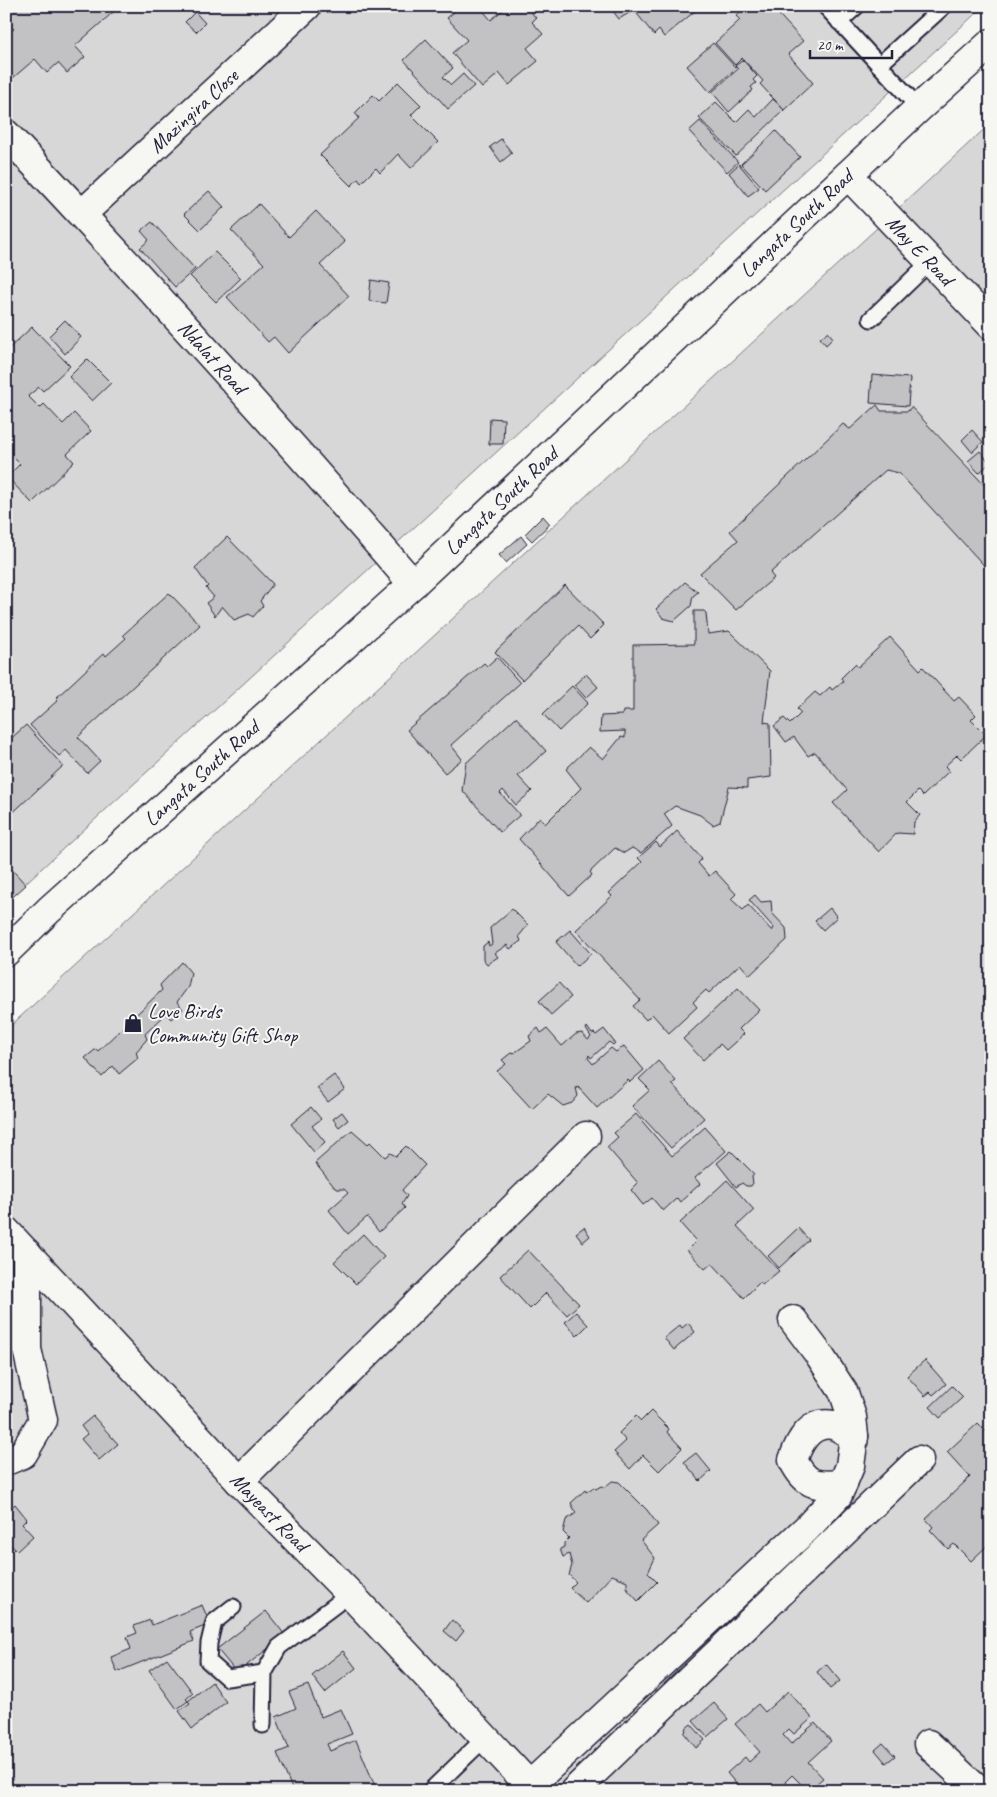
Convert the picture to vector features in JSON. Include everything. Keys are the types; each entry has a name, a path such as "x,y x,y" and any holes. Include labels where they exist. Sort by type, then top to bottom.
{"street":[{"name":"Mazingira Close","path":"82,214 307,6"},
{"name":"Langata South Road","path":"6,952 49,910 413,584 919,108 991,43"},
{"name":"Ndalat Road","path":"6,134 82,214 319,475 413,584"},
{"name":"May E Road","path":"848,175 991,325"},
{"path":"239,1482 586,1136"},
{"name":"Mayeast Road","path":"6,1231 239,1482 350,1594 533,1788"},
{"path":"6,1462 23,1454 43,1420 27,1349 27,1253"},
{"path":"533,1788 806,1528 838,1495 850,1466 854,1436 852,1417 844,1393 820,1356 793,1320"},
{"path":"843,1484 819,1486 800,1474 793,1460 805,1434 819,1425 833,1425 854,1436"},
{"path":"574,1791 919,1460"},
{"path":"928,1744 979,1791"}],"lane":[{"path":"825,6 919,108"},
{"path":"839,22 857,6"},
{"path":"879,65 944,6"},
{"path":"871,318 931,261"},
{"path":"264,1725 264,1673 279,1647 350,1594"},
{"path":"233,1607 214,1622 209,1643 208,1661 227,1678 264,1673"},
{"path":"430,1791 485,1738"}],"shaded area":[{"path":"6,6 984,6 6,901"},
{"path":"991,123 991,1791 6,1791 6,1030"}],"building":[{"path":"6,6 120,6 75,46 85,57 67,73 58,63 47,73 35,59 7,83 6,36 14,29 6,21"},
{"path":"461,6 479,6 491,20 507,6 526,6 536,18 532,22 543,34 527,48 538,61 509,85 499,73 482,88 452,53 467,40 447,18"},
{"path":"609,6 701,6 664,37 659,30 654,35 634,10 619,19"},
{"path":"747,6 771,6 803,41 788,54 813,83 784,110 760,84 763,81 742,58 735,65 715,43 740,20 736,16"},
{"path":"195,12 205,23 196,32 185,22"},
{"path":"426,39 453,68 443,77 451,85 463,74 474,86 448,109 404,60"},
{"path":"713,43 736,68 710,92 687,66"},
{"path":"743,60 757,76 753,80 756,83 751,87 753,90 729,112 712,92 738,69 735,66"},
{"path":"398,82 421,105 411,115 438,142 411,168 398,154 380,173 376,168 361,183 358,179 351,186 320,155 359,118 355,113 373,95 379,101"},
{"path":"773,99 784,110 736,156 699,118 716,102 736,122 749,109 756,117"},
{"path":"700,121 738,162 727,172 689,131"},
{"path":"776,131 800,157 765,190 741,164"},
{"path":"501,139 512,153 501,162 490,147"},
{"path":"739,164 759,188 748,196 729,173"},
{"path":"209,191 224,207 200,230 184,214"},
{"path":"259,204 289,237 316,211 345,242 320,265 349,296 288,353 274,337 268,342 227,297 264,264 231,230"},
{"path":"152,222 195,269 175,287 140,248 149,240 141,231"},
{"path":"215,252 241,278 216,302 190,276"},
{"path":"371,280 389,283 386,303 369,301"},
{"path":"65,320 81,337 65,354 49,336"},
{"path":"32,327 70,366 43,391 39,387 28,396 40,408 44,404 63,424 74,413 91,431 67,454 74,462 32,503 7,477 20,464 13,457 6,463 6,351"},
{"path":"828,332 833,338 826,345 820,338"},
{"path":"87,359 111,383 92,401 69,377"},
{"path":"872,375 910,378 908,406 870,403"},
{"path":"877,405 881,411 908,411 911,407 991,492 991,573 899,473 886,470 770,573 774,578 736,610 700,573 738,540 730,531 843,424 850,429"},
{"path":"490,418 504,419 503,444 489,444"},
{"path":"972,430 983,442 972,452 962,440"},
{"path":"980,451 990,463 979,473 968,461"},
{"path":"543,516 550,524 532,541 525,534"},
{"path":"521,536 527,544 506,563 499,555"},
{"path":"227,537 273,584 260,601 263,606 253,617 249,614 234,620 222,606 215,616 206,603 214,597 206,588 208,586 195,568"},
{"path":"685,582 698,592 693,596 691,606 674,621 663,618 656,609"},
{"path":"565,585 604,625 590,639 578,626 522,680 495,652"},
{"path":"169,593 200,625 78,737 100,761 87,773 66,750 59,756 30,725 58,700 56,698 104,653 106,656 126,638 123,635"},
{"path":"694,611 704,611 706,613 708,634 729,631 770,671 764,722 770,723 771,777 747,780 747,788 729,787 720,822 713,825 700,815 675,806 664,814 672,826 641,853 632,848 624,853 615,848 590,872 592,875 569,896 519,839 540,817 545,824 581,788 566,769 589,747 603,759 621,737 625,738 625,731 600,732 601,716 622,715 623,711 633,711 633,645 694,644"},
{"path":"890,637 920,670 923,667 954,701 959,697 976,715 971,720 986,735 961,759 957,755 945,766 949,771 923,796 918,791 907,802 920,815 914,822 913,834 897,833 879,852 833,803 847,790 815,752 808,756 794,737 786,742 774,726 784,718 790,724 801,713 797,709 815,692 820,696 830,687 832,690 843,681 841,678 855,664 858,667"},
{"path":"497,657 520,683 451,745 462,759 445,773 407,730 484,663 487,666"},
{"path":"586,674 598,687 586,698 574,685"},
{"path":"572,686 588,703 559,731 543,714"},
{"path":"516,717 546,751 518,776 532,791 516,805 503,790 500,793 520,815 500,832 462,790 466,763"},
{"path":"26,725 63,766 6,819 6,743"},
{"path":"677,831 702,859 698,863 709,876 715,871 736,894 731,899 743,910 748,905 772,931 774,928 749,900 755,895 761,902 771,901 772,913 786,928 787,940 750,975 740,964 709,993 706,990 693,1002 697,1007 669,1033 652,1014 646,1020 633,1006 640,1000 576,930 612,896 609,893 642,862 638,858 656,842 660,847"},
{"path":"6,863 26,885 6,903"},
{"path":"830,908 837,917 823,930 815,921"},
{"path":"512,909 528,925 519,936 521,941 510,949 507,945 495,953 498,957 487,964 483,959 483,946 488,942 489,946 492,944 490,928"},
{"path":"570,930 591,954 577,966 556,942"},
{"path":"182,962 191,973 188,987 177,1002 183,1009 171,1019 166,1014 145,1034 147,1039 136,1052 138,1058 119,1074 113,1066 102,1077 85,1058 96,1049 98,1051 162,990 160,985"},
{"path":"559,983 571,997 551,1015 539,1001"},
{"path":"738,988 759,1010 739,1029 744,1034 726,1050 720,1044 703,1060 683,1039"},
{"path":"587,1027 592,1034 596,1035 604,1029 615,1043 613,1045 609,1042 591,1058 589,1055 588,1058 593,1064 611,1048 616,1052 624,1046 644,1070 630,1082 628,1080 597,1108 578,1087 576,1088 578,1096 572,1103 563,1106 548,1094 532,1109 497,1071 506,1064 502,1060 531,1041 529,1036 538,1028 541,1033 547,1029 562,1046 576,1034 582,1033 588,1040 591,1037 586,1029"},
{"path":"658,1061 676,1081 672,1084 704,1118 671,1148 632,1106 650,1090 639,1079"},
{"path":"334,1075 345,1089 328,1102 317,1088"},
{"path":"311,1107 321,1119 312,1126 325,1142 314,1152 291,1124"},
{"path":"342,1112 348,1120 339,1127 333,1119"},
{"path":"636,1114 672,1156 705,1127 726,1151 695,1178 700,1184 680,1202 677,1198 663,1211 652,1198 643,1205 631,1190 638,1183 607,1147 618,1137 614,1133"},
{"path":"352,1130 368,1144 370,1142 385,1157 390,1153 396,1156 406,1146 425,1165 402,1190 407,1196 402,1204 405,1208 379,1232 367,1217 348,1234 329,1210 348,1193 344,1189 336,1189 315,1163"},
{"path":"731,1151 754,1174 751,1186 746,1186 742,1183 736,1187 717,1163"},
{"path":"727,1180 754,1210 737,1226 779,1271 762,1285 760,1282 744,1298 712,1263 705,1269 687,1250 696,1241 680,1223"},
{"path":"584,1227 590,1236 583,1242 576,1233"},
{"path":"798,1228 809,1240 779,1268 768,1256"},
{"path":"363,1234 384,1257 356,1284 334,1262"},
{"path":"528,1250 579,1304 567,1315 546,1293 530,1309 500,1276"},
{"path":"576,1312 588,1325 577,1336 565,1322"},
{"path":"688,1323 695,1332 674,1350 664,1338 680,1325 682,1328"},
{"path":"925,1360 946,1384 933,1395 930,1392 925,1396 907,1376"},
{"path":"952,1386 963,1397 940,1418 930,1407"},
{"path":"651,1411 669,1429 667,1432 682,1448 659,1471 643,1455 630,1469 614,1452 626,1441 619,1433 636,1416 641,1421"},
{"path":"93,1416 118,1444 99,1460 81,1439 87,1434 81,1426"},
{"path":"978,1423 991,1436 991,1542 971,1561 954,1544 948,1549 930,1530 933,1527 926,1519 970,1477 947,1452"},
{"path":"696,1453 711,1471 700,1481 684,1462"},
{"path":"612,1481 619,1482 647,1510 658,1525 641,1540 655,1558 648,1573 657,1582 638,1601 627,1589 627,1581 612,1575 586,1603 570,1588 576,1582 569,1575 572,1565 569,1554 563,1557 560,1549 564,1547 564,1543 569,1538 563,1532 566,1520 576,1513 571,1503 585,1490 586,1492 594,1487 596,1489 601,1486 605,1487"},
{"path":"15,1504 27,1519 22,1524 33,1536 17,1551 6,1540 6,1512"},
{"path":"202,1605 210,1624 190,1632 194,1641 117,1672 111,1657 131,1649 127,1637 137,1633 134,1626 150,1620 152,1625"},
{"path":"266,1611 285,1635 237,1673 217,1649"},
{"path":"452,1620 464,1631 456,1641 444,1631"},
{"path":"343,1651 356,1668 325,1693 312,1676"},
{"path":"167,1658 193,1693 186,1699 188,1701 177,1709 149,1670"},
{"path":"826,1664 840,1681 830,1689 817,1672"},
{"path":"212,1682 226,1702 192,1729 179,1711 190,1703 188,1701"},
{"path":"308,1685 321,1717 341,1709 352,1734 327,1744 330,1751 356,1740 377,1791 293,1791 277,1753 289,1748 276,1717 296,1708 289,1692"},
{"path":"788,1691 812,1718 794,1734 789,1729 783,1735 791,1744 815,1723 831,1741 808,1762 823,1778 808,1791 792,1775 785,1782 788,1786 785,1791 730,1791 737,1785 727,1773 745,1757 749,1762 760,1752 735,1724 758,1704 765,1712"},
{"path":"714,1703 728,1719 707,1737 693,1721"},
{"path":"691,1724 705,1740 696,1748 684,1733 685,1729"},
{"path":"883,1743 895,1756 886,1763 875,1750"}],"place":[{"name":"Love Birds Community Gift Shop","path":"133,1023"}]}
